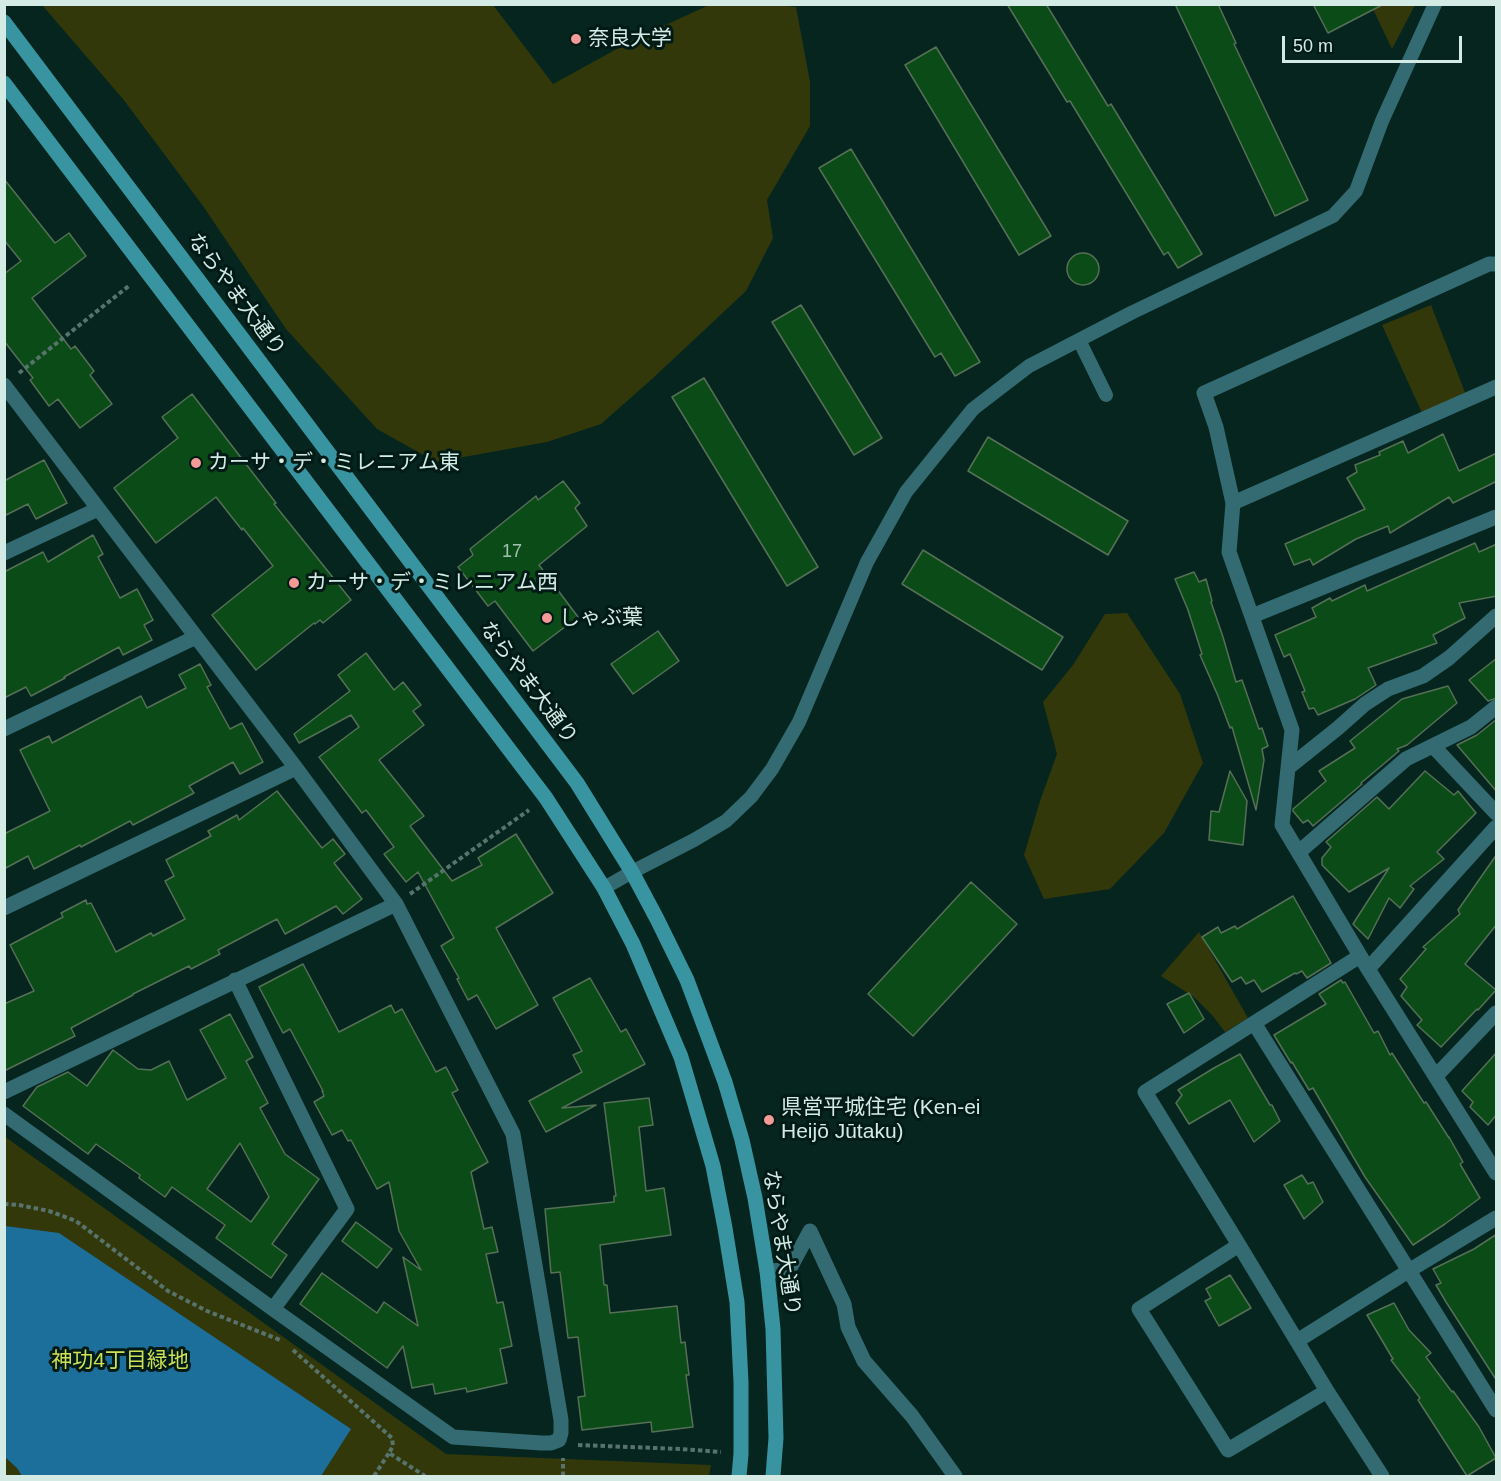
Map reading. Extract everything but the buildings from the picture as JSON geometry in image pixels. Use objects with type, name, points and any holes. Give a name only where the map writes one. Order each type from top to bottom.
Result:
[{"type":"street","name":"ならやま大通り","points":[[4,22],[577,783],[632,872],[657,919],[687,980],[725,1082],[742,1140],[755,1198],[773,1329],[776,1438],[773,1476]]},
{"type":"street","points":[[4,83],[546,798],[604,888],[633,944],[681,1057],[713,1166],[726,1227],[736,1302],[741,1382],[739,1476]]},
{"type":"street","points":[[1497,264],[1489,264],[1204,393],[1216,427],[1233,503],[1229,552],[1292,730],[1282,825],[1364,962],[1497,1173]]},
{"type":"street","points":[[4,1114],[453,1437],[541,1443],[559,1440],[561,1420],[513,1134],[396,904],[296,768],[98,509],[9,381]]},
{"type":"street","points":[[1233,503],[1497,387]]},
{"type":"street","points":[[4,554],[98,509]]},
{"type":"street","points":[[1252,616],[1497,517]]},
{"type":"street","points":[[1288,768],[1365,704],[1388,689],[1423,676],[1449,658],[1497,616]]},
{"type":"street","points":[[4,729],[196,637]]},
{"type":"street","points":[[1299,852],[1406,759],[1471,728],[1497,707]]},
{"type":"street","points":[[1433,746],[1495,810]]},
{"type":"street","points":[[4,908],[296,768]]},
{"type":"street","points":[[1382,1476],[1145,1092],[1254,1023],[1364,962],[1497,827]]},
{"type":"street","points":[[4,1092],[396,904]]},
{"type":"street","points":[[235,980],[347,1209],[273,1309]]},
{"type":"street","points":[[1436,1076],[1497,1013]]},
{"type":"street","points":[[1254,1023],[1497,1410]]},
{"type":"street","points":[[1297,1341],[1410,1269],[1497,1218]]},
{"type":"street","points":[[766,1271],[789,1270],[810,1231],[844,1304],[848,1327],[864,1361],[912,1416],[955,1476]]},
{"type":"street","points":[[1239,1245],[1139,1310],[1228,1450],[1328,1391]]},
{"type":"lane","points":[[604,888],[726,821],[751,797],[772,769],[799,722],[867,562],[906,492],[973,409],[1029,366],[1131,313],[1333,216],[1356,191],[1382,121],[1435,4]]},
{"type":"lane","points":[[1079,340],[1106,395]]},
{"type":"path","points":[[9,381],[130,285]]},
{"type":"path","points":[[396,904],[529,810]]},
{"type":"path","points":[[4,1204],[49,1211],[76,1221],[168,1291],[207,1311],[279,1339],[393,1438],[393,1446],[374,1476]]},
{"type":"path","points":[[577,1445],[721,1452]]},
{"type":"path","points":[[389,1453],[425,1476]]},
{"type":"path","points":[[563,1457],[563,1476]]},
{"type":"green space","points":[[42,5],[493,5],[553,84],[635,39],[709,5],[796,7],[810,82],[810,126],[767,200],[773,238],[746,291],[601,424],[547,442],[436,462],[377,429],[286,329],[203,206],[123,99]]},
{"type":"green space","points":[[1371,5],[1415,5],[1392,49]]},
{"type":"green space","points":[[1431,305],[1466,395],[1423,415],[1382,325]]},
{"type":"green space","points":[[1127,613],[1180,694],[1203,763],[1164,833],[1110,889],[1044,899],[1024,855],[1057,754],[1043,702],[1073,665],[1105,614]]},
{"type":"green space","points":[[1199,932],[1248,1018],[1225,1032],[1194,997],[1161,976]]},
{"type":"green space","name":"神功4丁目緑地","points":[[4,1136],[446,1454],[711,1465],[709,1476],[5,1476]]},
{"type":"water","name":"神功4丁目緑地","points":[[5,1226],[59,1233],[351,1429],[321,1476],[22,1476],[5,1457]]},
{"type":"place","name":"奈良大学","points":[[576,39]]},
{"type":"place","name":"カーサ・デ・ミレニアム東","points":[[196,463]]},
{"type":"place","name":"カーサ・デ・ミレニアム西","points":[[294,583]]},
{"type":"place","name":"しゃぶ葉","points":[[547,618]]},
{"type":"place","name":"県営平城住宅 (Ken-ei Heijō Jūtaku)","points":[[769,1120]]}]
